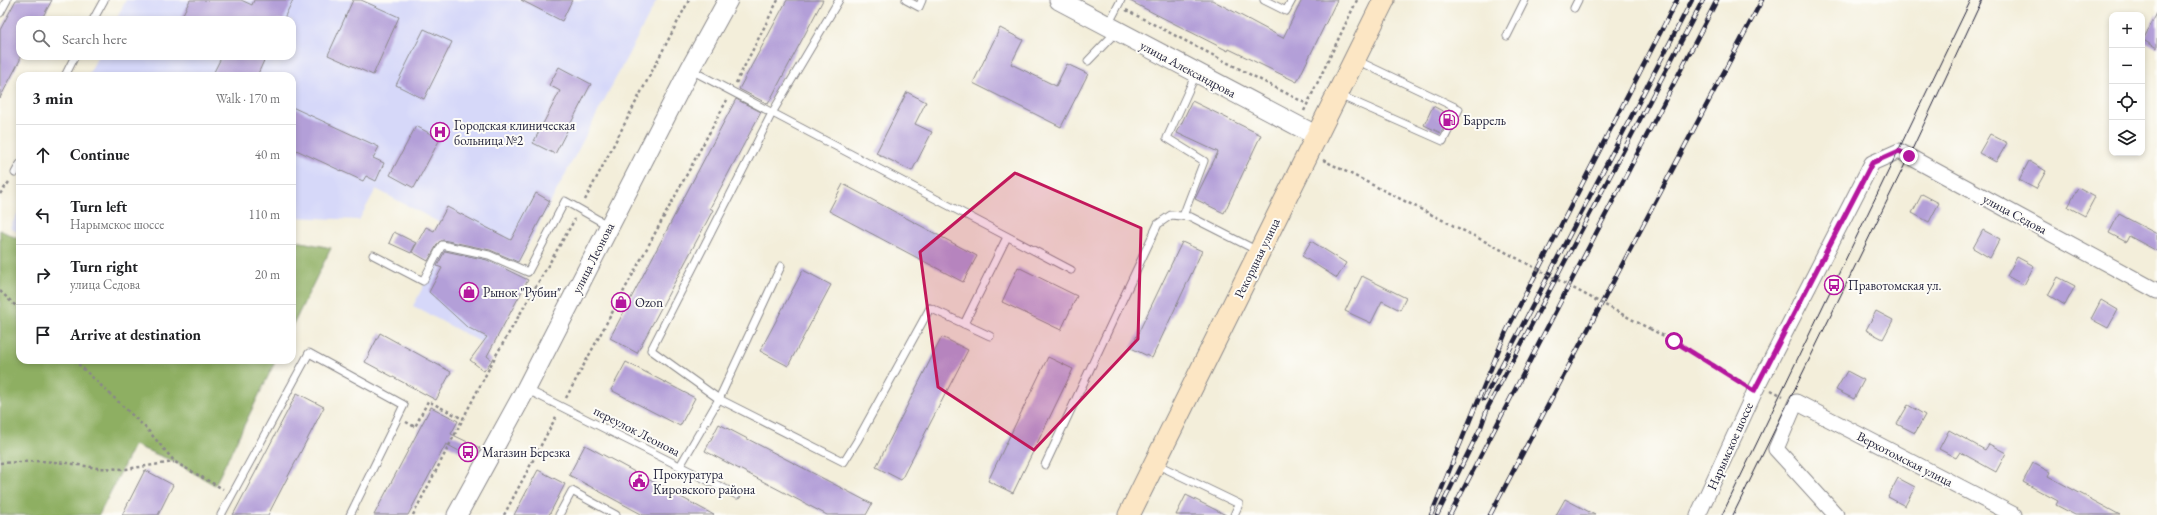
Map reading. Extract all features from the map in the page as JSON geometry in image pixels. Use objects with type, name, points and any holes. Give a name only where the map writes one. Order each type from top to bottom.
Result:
[{"type":"main road","name":"Рекордная улица","points":[[1129,515],[1384,0]]},
{"type":"street","name":"улица Леонова","points":[[457,515],[526,389],[690,69],[728,0]]},
{"type":"street","name":"улица Александрова","points":[[1059,0],[1196,74],[1297,125],[1313,144]]},
{"type":"street","name":"улица Седова","points":[[1872,163],[1899,151],[2157,291]]},
{"type":"street","name":"Нарымское шоссе","points":[[1698,515],[1754,391],[1872,163]]},
{"type":"street","points":[[1796,402],[1776,449],[1836,515]]},
{"type":"street","name":"Верхотомская улица","points":[[1796,402],[2014,515]]},
{"type":"lane","points":[[0,13],[7,0]]},
{"type":"lane","points":[[95,16],[104,0]]},
{"type":"lane","points":[[839,0],[772,112],[651,350],[719,399],[844,462],[930,308],[990,336]]},
{"type":"lane","points":[[906,0],[919,7],[922,0]]},
{"type":"lane","points":[[1264,0],[1286,11],[1292,0]]},
{"type":"lane","points":[[1507,36],[1525,0]]},
{"type":"lane","points":[[1574,8],[1578,0]]},
{"type":"lane","points":[[1088,61],[1112,28],[1119,3]]},
{"type":"lane","points":[[67,72],[73,60]]},
{"type":"lane","points":[[1338,94],[1443,141],[1459,108],[1354,60]]},
{"type":"lane","points":[[690,69],[1071,270]]},
{"type":"lane","points":[[1183,216],[1204,161],[1167,138],[1196,74]]},
{"type":"lane","points":[[373,255],[423,281],[442,245],[489,255],[528,272],[565,201],[609,226]]},
{"type":"lane","points":[[1045,465],[1158,224],[1171,215],[1192,217],[1260,252]]},
{"type":"lane","points":[[964,324],[1007,237]]},
{"type":"lane","points":[[680,466],[719,399],[781,266]]},
{"type":"lane","points":[[221,515],[309,353],[404,404],[350,515]]},
{"type":"lane","name":"переулок Леонова","points":[[526,389],[736,495]]},
{"type":"lane","points":[[1154,463],[1239,504],[1234,515]]},
{"type":"lane","points":[[559,515],[572,491],[616,515]]},
{"type":"path","points":[[413,515],[495,357],[580,210],[689,0]]},
{"type":"path","points":[[504,515],[731,91],[778,0]]},
{"type":"path","points":[[1297,125],[1357,0]]},
{"type":"path","points":[[1119,3],[1307,104]]},
{"type":"path","points":[[1313,144],[1494,246],[1674,341],[1754,391],[1771,390],[1796,402]]},
{"type":"path","points":[[0,194],[15,173]]},
{"type":"path","points":[[0,291],[16,306]]},
{"type":"path","points":[[78,364],[146,428],[174,462],[232,494]]},
{"type":"path","points":[[397,418],[415,427],[428,401],[463,419]]},
{"type":"path","points":[[0,463],[40,461],[68,463],[97,468],[126,468],[174,462]]},
{"type":"highlighted area","points":[[1015,173],[1141,228],[1138,339],[1034,450],[938,387],[920,252]]},
{"type":"shaded area","name":"Городская клиническая больница №2","points":[[126,0],[657,0],[518,264],[376,189],[359,220],[296,217],[296,72],[90,72],[96,60],[296,60],[296,16],[118,16]]},
{"type":"shaded area","points":[[16,217],[16,231],[10,228]]},
{"type":"shaded area","name":"Рынок \"Рубин\"","points":[[449,238],[526,279],[490,347],[413,306]]},
{"type":"green space","points":[[0,230],[16,238],[16,364],[274,364],[215,485],[175,462],[134,445],[99,515],[0,515]]},
{"type":"green space","points":[[296,241],[331,248],[296,319]]},
{"type":"building","points":[[16,0],[52,0],[43,16],[16,16],[16,60],[20,60],[0,98],[0,30]]},
{"type":"building","points":[[190,0],[241,0],[252,5],[254,0],[293,0],[285,16],[182,16]]},
{"type":"building","points":[[353,0],[361,0],[399,17],[373,75],[328,55]]},
{"type":"building","points":[[521,0],[572,0],[562,21]]},
{"type":"building","points":[[787,0],[823,0],[768,104],[739,89]]},
{"type":"building","points":[[1128,0],[1212,0],[1283,38],[1302,0],[1337,0],[1297,82],[1229,49],[1228,51]]},
{"type":"building","points":[[2157,13],[2157,48],[2145,41],[2145,36]]},
{"type":"building","points":[[1000,28],[1023,40],[1011,64],[1056,86],[1067,64],[1088,74],[1061,127],[973,83]]},
{"type":"building","points":[[424,29],[452,42],[424,99],[396,85]]},
{"type":"building","points":[[220,60],[264,60],[259,72],[214,72]]},
{"type":"building","points":[[559,67],[591,84],[555,154],[533,143],[560,91],[549,85]]},
{"type":"building","points":[[907,92],[926,102],[915,124],[932,132],[912,171],[876,153]]},
{"type":"building","points":[[736,99],[761,112],[710,208],[713,210],[637,353],[610,338]]},
{"type":"building","points":[[1192,101],[1261,135],[1224,213],[1195,199],[1218,152],[1177,133]]},
{"type":"building","points":[[1433,106],[1450,115],[1441,133],[1424,125]]},
{"type":"building","points":[[296,109],[379,147],[373,158],[384,163],[376,181],[366,176],[363,181],[296,150]]},
{"type":"building","points":[[416,126],[440,139],[414,188],[390,175]]},
{"type":"building","points":[[1990,134],[2007,143],[1996,162],[1979,153]]},
{"type":"building","points":[[2029,161],[2046,171],[2036,189],[2019,180]]},
{"type":"building","points":[[843,184],[977,256],[963,282],[829,211]]},
{"type":"building","points":[[2078,188],[2095,197],[2085,216],[2068,207]]},
{"type":"building","points":[[536,193],[550,201],[518,262],[490,250],[443,240],[438,243],[428,261],[412,252],[426,227],[434,231],[447,207],[511,240]]},
{"type":"building","points":[[1922,194],[1939,203],[1929,222],[1912,213]]},
{"type":"building","points":[[2119,214],[2157,234],[2157,251],[2129,236],[2126,242],[2109,233]]},
{"type":"building","points":[[1983,230],[2000,239],[1990,258],[1973,248]]},
{"type":"building","points":[[394,232],[416,243],[411,253],[389,243]]},
{"type":"building","points":[[1311,241],[1346,263],[1337,278],[1302,256]]},
{"type":"building","points":[[1182,242],[1202,251],[1152,358],[1131,348]]},
{"type":"building","name":"Рынок \"Рубин\"","points":[[445,251],[487,260],[528,280],[487,356],[492,360],[484,371],[470,360],[487,337],[467,327],[429,292],[442,268],[437,266]]},
{"type":"building","points":[[2017,257],[2034,266],[2024,285],[2007,276]]},
{"type":"building","points":[[1018,267],[1077,296],[1061,330],[1002,302]]},
{"type":"building","points":[[803,270],[831,285],[788,366],[760,351]]},
{"type":"building","points":[[1362,276],[1406,298],[1400,310],[1382,301],[1371,323],[1345,311]]},
{"type":"building","points":[[2058,277],[2075,286],[2065,305],[2048,295]]},
{"type":"building","points":[[2101,300],[2118,310],[2108,328],[2091,319]]},
{"type":"building","points":[[1876,311],[1893,320],[1883,339],[1866,330]]},
{"type":"building","points":[[380,333],[451,372],[436,400],[365,362]]},
{"type":"building","points":[[942,337],[968,350],[901,480],[876,467]]},
{"type":"building","points":[[1048,357],[1073,369],[1013,493],[988,481]]},
{"type":"building","points":[[626,362],[695,398],[680,426],[611,390]]},
{"type":"building","points":[[1847,371],[1864,380],[1854,399],[1836,390]]},
{"type":"building","points":[[297,393],[324,407],[268,515],[233,515]]},
{"type":"building","points":[[1908,405],[1925,415],[1915,433],[1897,424]]},
{"type":"building","points":[[431,407],[458,421],[451,434],[480,448],[474,459],[446,444],[408,515],[374,515]]},
{"type":"building","points":[[719,424],[872,504],[866,515],[827,515],[705,451]]},
{"type":"building","points":[[1949,430],[1985,450],[1989,444],[2006,453],[1996,472],[1960,452],[1956,458],[1939,449]]},
{"type":"building","points":[[585,445],[714,515],[643,515],[569,475]]},
{"type":"building","points":[[2033,463],[2050,472],[2048,476],[2120,515],[2075,515],[2056,505],[2058,501],[2023,482]]},
{"type":"building","points":[[145,470],[173,485],[158,515],[122,515]]},
{"type":"building","points":[[538,470],[565,484],[549,515],[514,515]]},
{"type":"building","points":[[1898,478],[1915,487],[1905,506],[1888,497]]},
{"type":"building","points":[[1186,495],[1226,515],[1176,515]]},
{"type":"building","points":[[1565,499],[1595,515],[1556,515]]},
{"type":"tram line","points":[[1722,515],[1971,0]]},
{"type":"tram line","points":[[1733,515],[1909,156],[1982,0]]},
{"type":"railway","points":[[1431,515],[1506,332],[1677,0]]},
{"type":"railway","points":[[1484,399],[1692,0]]},
{"type":"railway","points":[[1437,515],[1481,427],[1488,407],[1703,0]]},
{"type":"railway","points":[[1450,515],[1717,0]]},
{"type":"railway","points":[[1490,515],[1762,0]]},
{"type":"place","name":"Баррель","points":[[1449,120]]},
{"type":"place","name":"Городская клиническая больница №2","points":[[440,132]]},
{"type":"place","name":"Правотомская ул.","points":[[1834,285]]},
{"type":"place","name":"Рынок \"Рубин\"","points":[[469,292]]},
{"type":"place","name":"Ozon","points":[[621,302]]},
{"type":"place","name":"Магазин Березка","points":[[468,452]]},
{"type":"place","name":"Прокуратура Кировского района","points":[[639,481]]},
{"type":"route","points":[[1674,341],[1754,391],[1872,163],[1899,151],[1909,156]]}]
